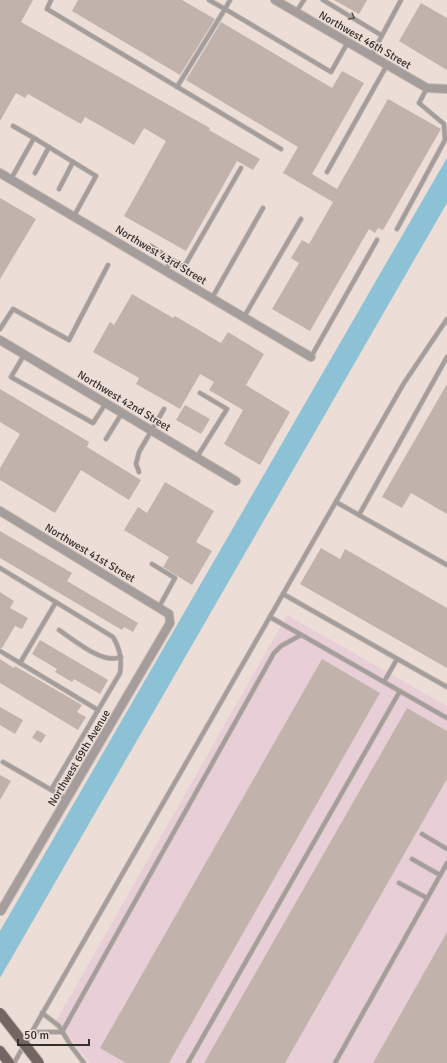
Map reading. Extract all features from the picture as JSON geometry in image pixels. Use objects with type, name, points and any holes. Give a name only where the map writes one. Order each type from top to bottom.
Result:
[{"type":"main road","points":[[0,1012],[39,1063]]},
{"type":"main road","points":[[0,1051],[10,1063]]},
{"type":"street","name":"Northwest 46th Street","points":[[275,0],[427,88],[447,89]]},
{"type":"street","name":"Northwest 43rd Street","points":[[0,172],[311,357]]},
{"type":"street","name":"Northwest 42nd Street","points":[[0,341],[236,481]]},
{"type":"street","name":"Northwest 41st Street","points":[[0,511],[169,614]]},
{"type":"street","name":"Northwest 69th Avenue","points":[[2,906],[170,624],[169,614]]},
{"type":"lane","points":[[51,0],[46,9],[281,149]]},
{"type":"lane","points":[[209,0],[331,72],[348,42]]},
{"type":"lane","points":[[177,87],[230,0]]},
{"type":"lane","points":[[296,12],[304,0]]},
{"type":"lane","points":[[323,0],[381,35]]},
{"type":"lane","points":[[371,56],[401,0]]},
{"type":"lane","points":[[327,172],[387,65]]},
{"type":"lane","points":[[397,229],[445,140],[444,124],[419,104],[427,88]]},
{"type":"lane","points":[[13,126],[96,176],[74,216]]},
{"type":"lane","points":[[11,179],[34,138]]},
{"type":"lane","points":[[35,173],[49,147]]},
{"type":"lane","points":[[59,189],[73,162]]},
{"type":"lane","points":[[151,246],[184,267],[241,168]]},
{"type":"lane","points":[[212,298],[263,208]]},
{"type":"lane","points":[[244,317],[301,219]]},
{"type":"lane","points":[[311,357],[377,240]]},
{"type":"lane","points":[[166,271],[171,259]]},
{"type":"lane","points":[[0,329],[13,309],[69,340],[108,265]]},
{"type":"lane","points":[[14,1063],[404,383],[447,319]]},
{"type":"lane","points":[[24,354],[11,377],[93,423],[106,403]]},
{"type":"lane","points":[[359,515],[447,357]]},
{"type":"lane","points":[[197,457],[227,409],[200,393]]},
{"type":"lane","points":[[139,472],[136,464],[139,452],[164,409]]},
{"type":"lane","points":[[106,439],[122,412]]},
{"type":"lane","points":[[336,502],[447,565]]},
{"type":"lane","points":[[152,564],[175,578],[159,607]]},
{"type":"lane","points":[[0,568],[113,637],[120,651],[120,673],[51,790]]},
{"type":"lane","points":[[283,594],[447,687]]},
{"type":"lane","points":[[20,663],[56,602]]},
{"type":"lane","points":[[270,617],[447,718]]},
{"type":"lane","points":[[59,630],[92,652],[116,660],[121,657]]},
{"type":"lane","points":[[62,1032],[274,653],[281,646],[301,635]]},
{"type":"lane","points":[[0,651],[98,710]]},
{"type":"lane","points":[[384,682],[397,659]]},
{"type":"lane","points":[[188,1063],[400,691]]},
{"type":"lane","points":[[3,762],[67,799]]},
{"type":"lane","points":[[422,834],[447,849]]},
{"type":"lane","points":[[412,859],[440,875]]},
{"type":"lane","points":[[335,1063],[447,863]]},
{"type":"lane","points":[[399,883],[427,898]]},
{"type":"lane","points":[[42,1013],[54,1021],[84,1063]]},
{"type":"lane","points":[[32,1032],[62,1032]]},
{"type":"shaded area","points":[[287,615],[447,706],[447,1063],[90,1063],[56,1021]]},
{"type":"water","points":[[447,158],[447,203],[0,978],[0,931]]},
{"type":"building","points":[[0,0],[33,0],[21,22],[210,128],[209,130],[260,159],[253,170],[237,161],[186,251],[124,216],[166,141],[144,128],[134,145],[85,117],[81,124],[28,94],[25,98],[16,93],[0,121]]},
{"type":"building","points":[[78,0],[182,0],[215,19],[180,75],[72,11]]},
{"type":"building","points":[[334,0],[367,0],[359,14]]},
{"type":"building","points":[[421,3],[447,18],[447,70],[399,41]]},
{"type":"building","points":[[221,22],[332,88],[342,71],[364,83],[312,174],[337,189],[388,99],[441,129],[383,230],[378,228],[375,233],[369,229],[310,331],[272,309],[299,263],[291,258],[302,240],[309,244],[333,202],[283,173],[298,147],[186,80]]},
{"type":"building","points":[[0,198],[36,219],[0,279]]},
{"type":"building","points":[[132,294],[173,318],[175,316],[221,343],[228,332],[264,354],[246,385],[290,412],[260,465],[224,444],[243,410],[209,390],[214,382],[200,374],[180,409],[136,384],[139,378],[93,352],[110,322],[114,325]]},
{"type":"building","points":[[447,384],[447,514],[411,493],[402,508],[382,497]]},
{"type":"building","points":[[0,389],[89,442],[87,447],[141,480],[129,500],[81,470],[55,513],[0,480],[0,468],[20,434],[0,422]]},
{"type":"building","points":[[185,405],[210,419],[201,434],[176,420]]},
{"type":"building","points":[[165,482],[214,511],[196,542],[212,551],[192,585],[163,567],[169,557],[124,530],[138,507],[147,513]]},
{"type":"building","points":[[0,531],[72,573],[67,581],[138,623],[133,632],[124,627],[122,630],[0,558]]},
{"type":"building","points":[[321,548],[340,559],[345,549],[447,608],[447,668],[300,584]]},
{"type":"building","points":[[0,592],[14,601],[10,608],[28,618],[22,629],[15,626],[2,648],[0,648]]},
{"type":"building","points":[[40,640],[108,680],[100,694],[74,679],[72,682],[55,672],[57,669],[32,654]]},
{"type":"building","points":[[0,659],[14,668],[15,666],[82,705],[77,712],[86,717],[78,730],[0,683]]},
{"type":"building","points":[[322,659],[380,693],[169,1063],[126,1063],[100,1048]]},
{"type":"building","points":[[0,707],[23,720],[15,734],[0,725]]},
{"type":"building","points":[[407,708],[447,731],[447,779],[285,1063],[204,1063]]},
{"type":"building","points":[[37,730],[46,735],[41,743],[32,738]]},
{"type":"building","points":[[0,775],[11,781],[0,800]]},
{"type":"building","points":[[447,932],[447,1063],[373,1063]]}]
